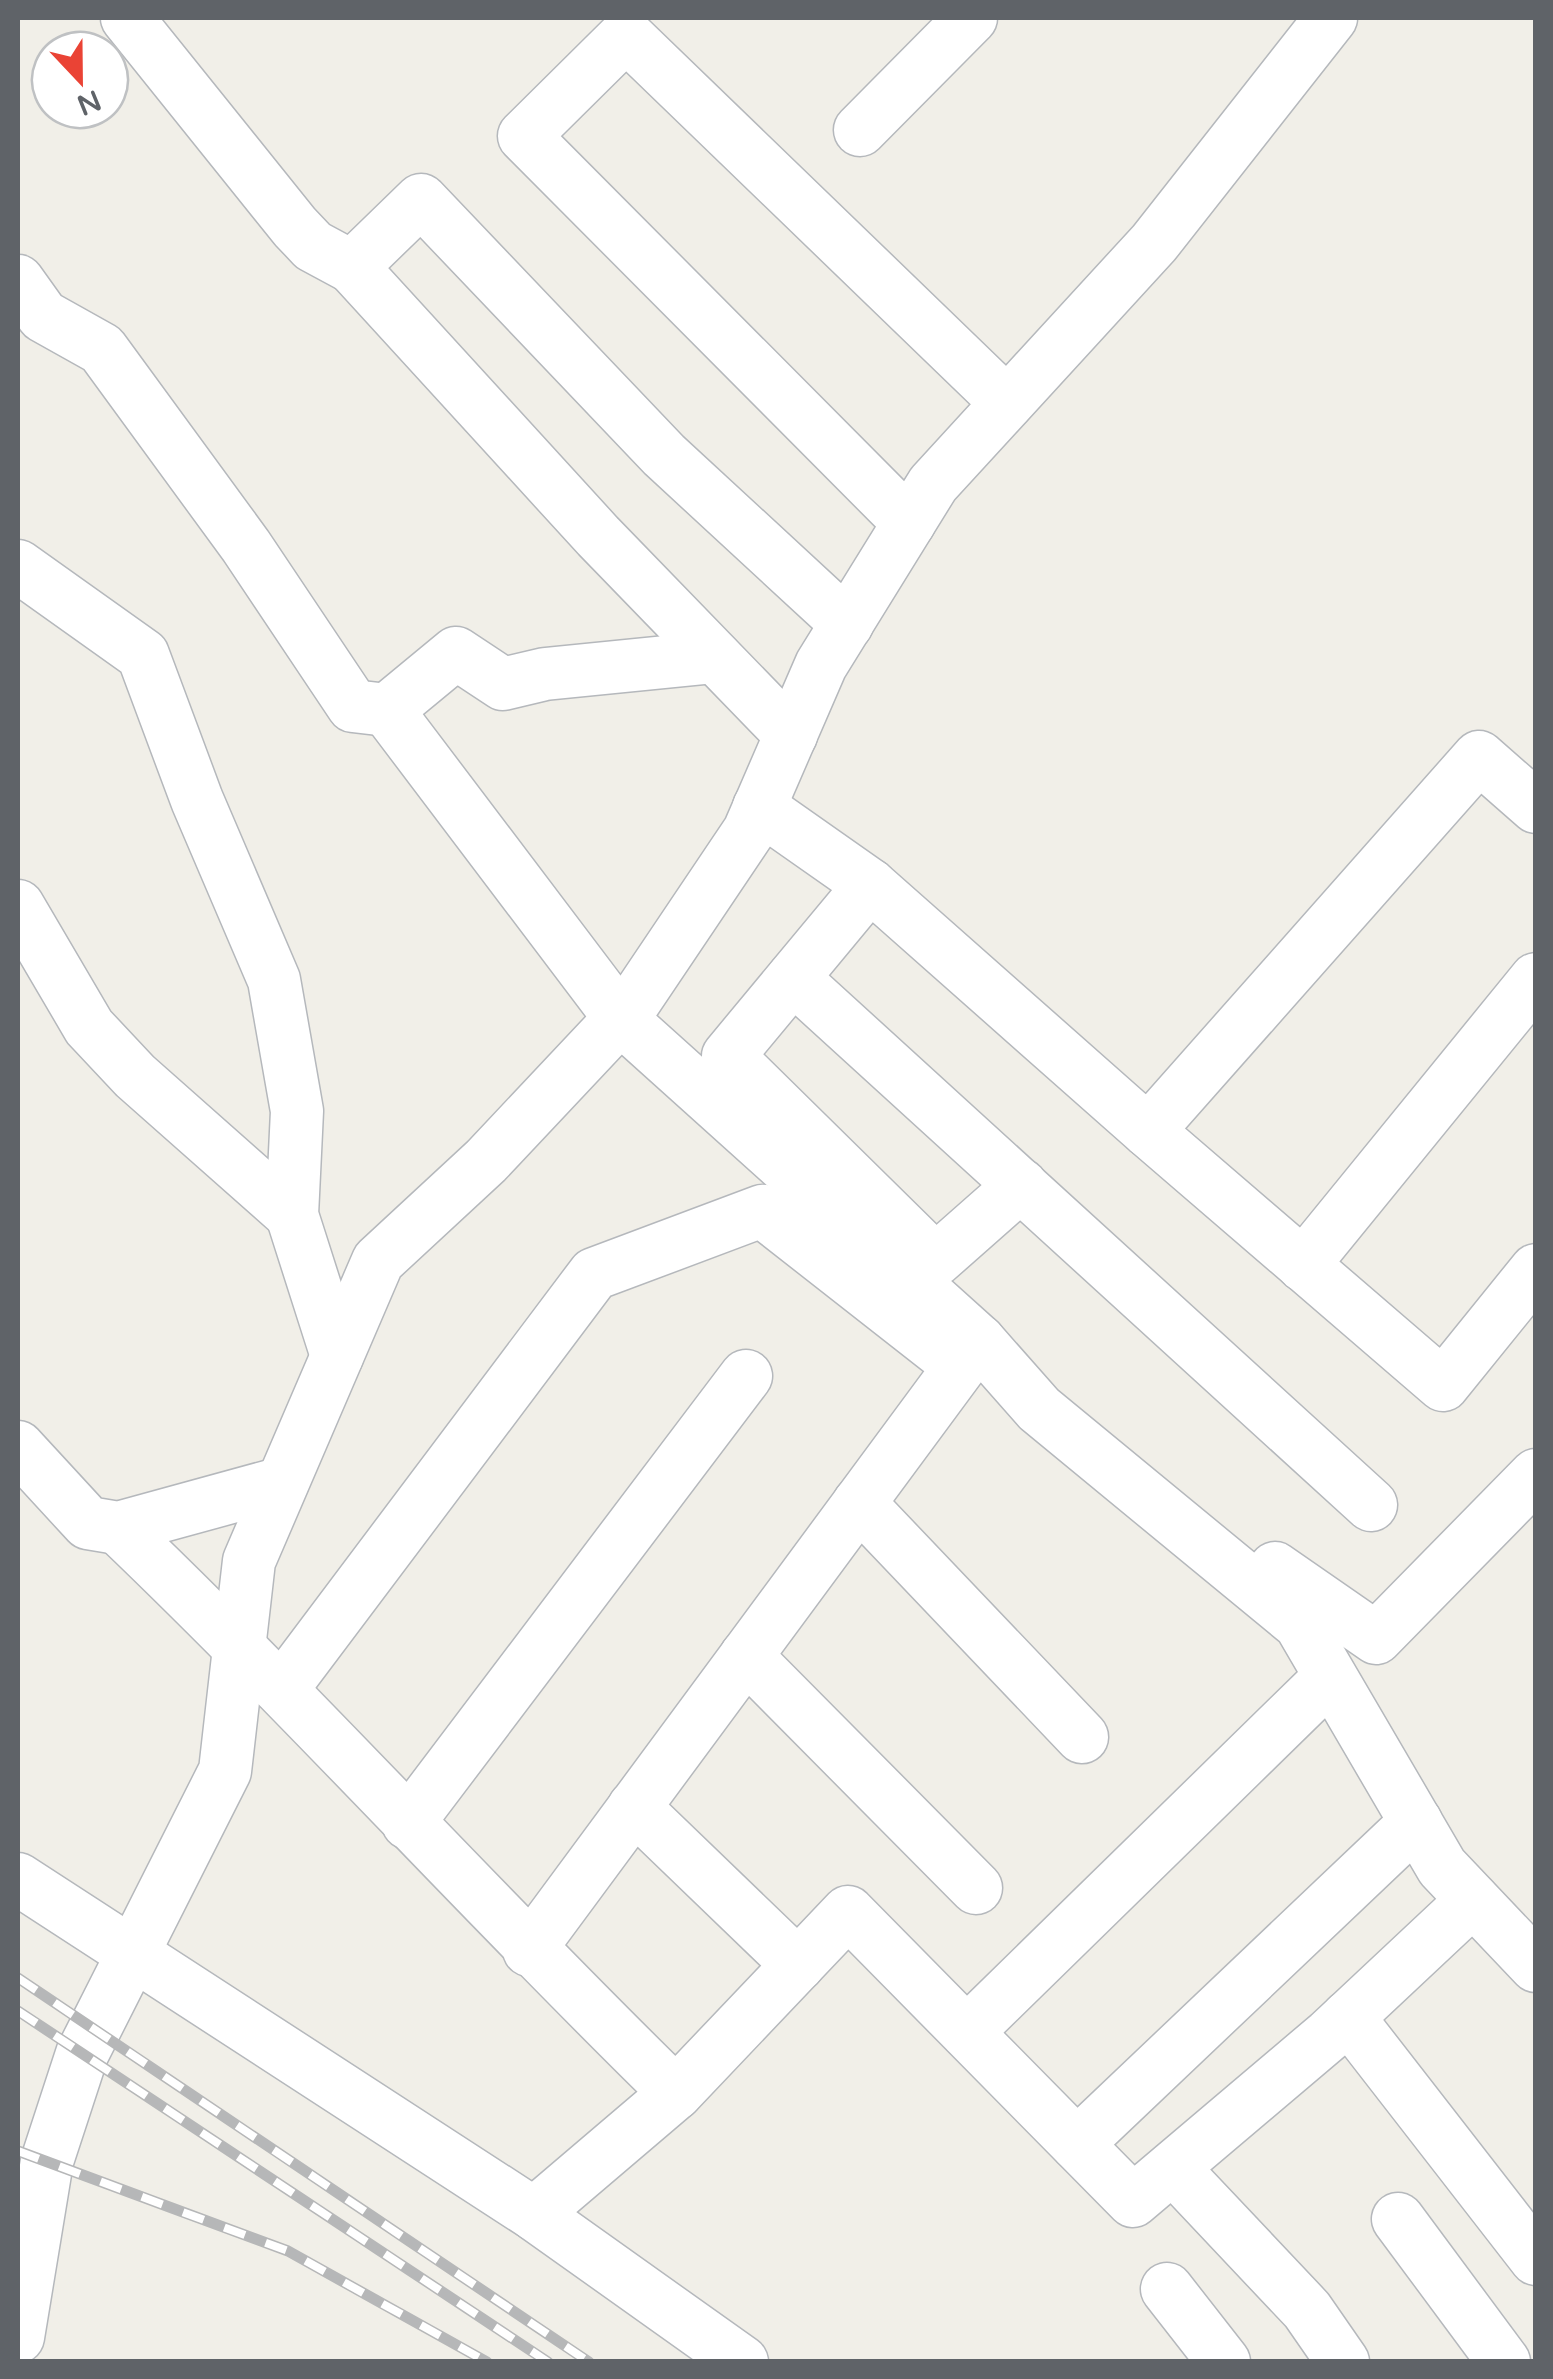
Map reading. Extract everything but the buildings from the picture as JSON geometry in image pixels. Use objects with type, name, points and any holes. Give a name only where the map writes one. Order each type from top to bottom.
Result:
[{"type":"street","points":[[127,18],[295,227],[313,246],[352,267],[791,735]]},
{"type":"street","points":[[860,130],[971,18]]},
{"type":"street","points":[[18,2336],[46,2160],[82,2054],[224,1771],[249,1561],[378,1262],[486,1161],[620,1018],[749,831],[821,665],[933,484],[1154,243],[1314,26]]},
{"type":"street","points":[[910,523],[524,136],[626,34],[1008,403]]},
{"type":"street","points":[[352,267],[421,200],[664,456],[847,624]]},
{"type":"street","points":[[18,281],[43,316],[102,350],[246,546],[353,706],[388,710],[456,653],[503,684],[545,674],[715,657]]},
{"type":"street","points":[[18,566],[143,656],[196,800],[274,980],[297,1112],[292,1215],[337,1356]]},
{"type":"street","points":[[388,710],[620,1018],[969,1353]]},
{"type":"street","points":[[1148,1131],[1479,757],[1536,806]]},
{"type":"street","points":[[760,806],[870,886],[1443,1385],[1536,1270]]},
{"type":"street","points":[[870,886],[728,1056],[1051,1373],[1244,1546],[1376,1638],[1536,1475]]},
{"type":"street","points":[[18,906],[89,1027],[136,1076],[292,1215]]},
{"type":"street","points":[[793,978],[1371,1505]]},
{"type":"street","points":[[1303,1265],[1536,979]]},
{"type":"street","points":[[936,1260],[1021,1185]]},
{"type":"street","points":[[282,1689],[594,1274],[762,1210],[969,1353],[1300,1624],[1442,1867],[1536,1966]]},
{"type":"street","points":[[529,1950],[969,1353]]},
{"type":"street","points":[[408,1823],[746,1376]]},
{"type":"street","points":[[18,1447],[88,1523],[118,1528],[282,1483]]},
{"type":"street","points":[[859,1503],[1082,1738]]},
{"type":"street","points":[[118,1528],[239,1644],[529,1950],[676,2093]]},
{"type":"street","points":[[746,1656],[976,1888]]},
{"type":"street","points":[[967,2032],[1330,1677]]},
{"type":"street","points":[[634,1808],[798,1965]]},
{"type":"street","points":[[1077,2144],[1416,1822]]},
{"type":"street","points":[[18,1879],[534,2214],[742,2362]]},
{"type":"street","points":[[534,2214],[676,2093],[848,1912],[1133,2202],[1348,2016],[1473,1900]]},
{"type":"street","points":[[1348,2016],[1536,2259]]},
{"type":"street","points":[[1173,2168],[1306,2310],[1344,2362]]},
{"type":"street","points":[[1398,2219],[1504,2362]]},
{"type":"street","points":[[1167,2289],[1224,2362]]},
{"type":"railway","points":[[18,1978],[589,2362]]},
{"type":"railway","points":[[18,2011],[548,2362]]},
{"type":"railway","points":[[18,2151],[288,2251],[487,2362]]}]
